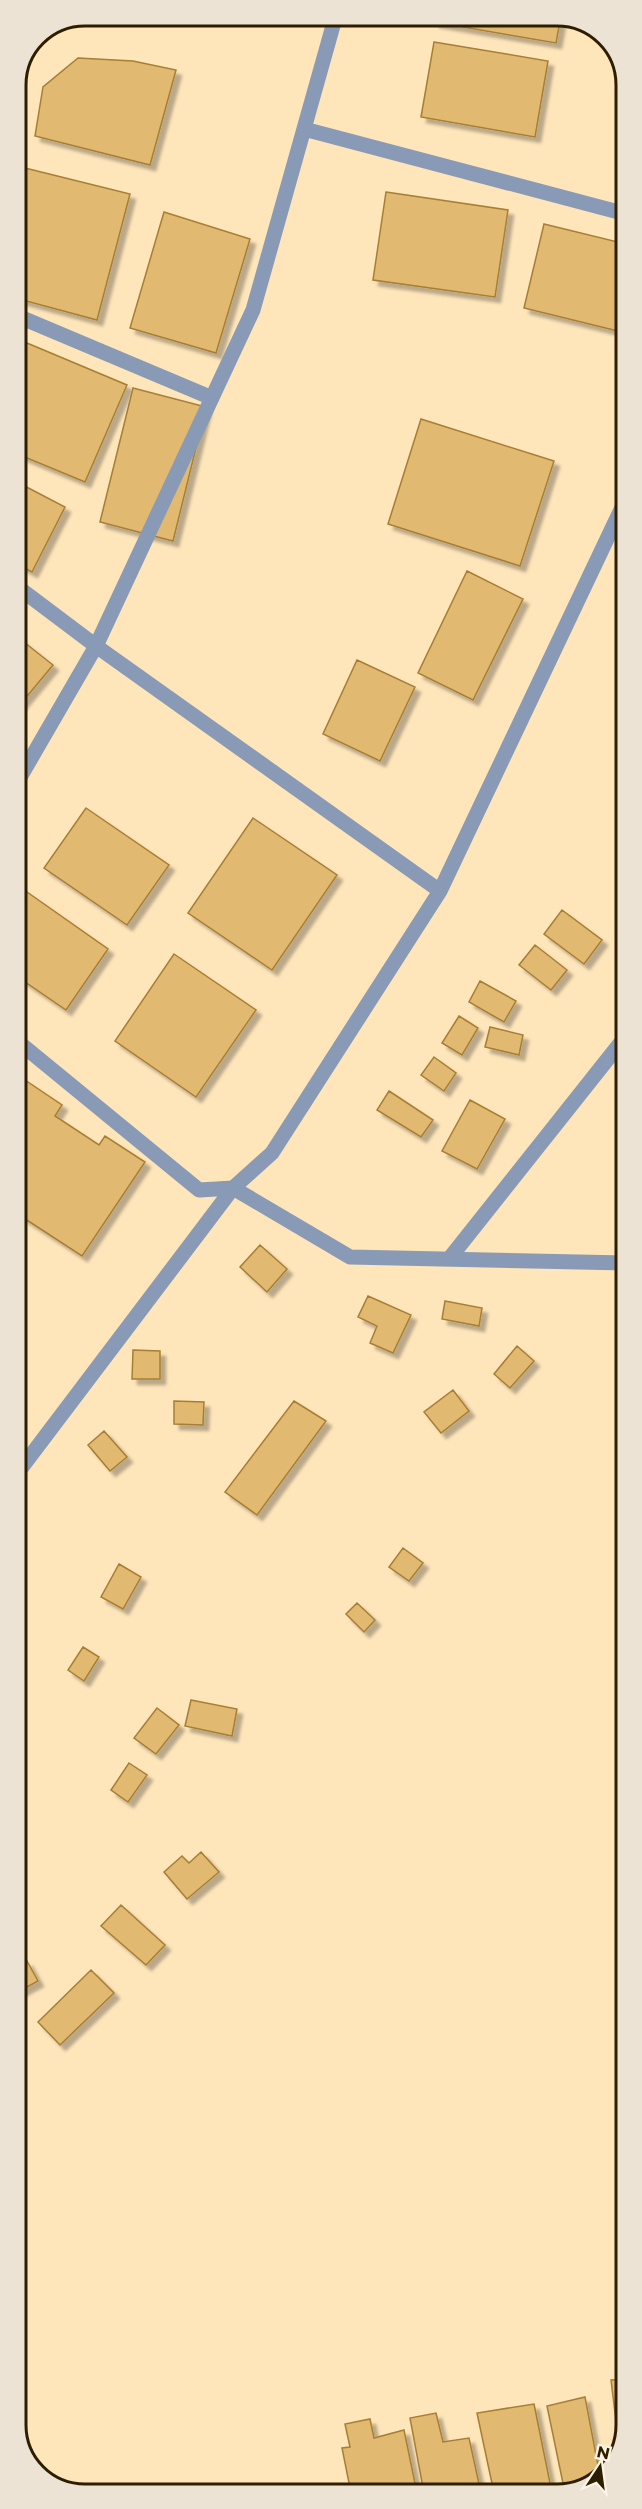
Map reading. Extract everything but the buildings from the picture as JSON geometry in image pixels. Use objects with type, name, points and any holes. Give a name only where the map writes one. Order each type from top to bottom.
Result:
[{"type":"street","points":[[26,767],[96,646],[253,310],[333,26]]},
{"type":"street","points":[[304,129],[616,211]]},
{"type":"street","points":[[26,320],[213,398]]},
{"type":"street","points":[[26,1462],[233,1188],[272,1153],[440,891],[616,520]]},
{"type":"street","points":[[26,593],[96,646],[440,891]]},
{"type":"street","points":[[26,1049],[199,1190],[233,1188],[350,1257],[616,1263]]},
{"type":"street","points":[[449,1259],[616,1049]]}]
